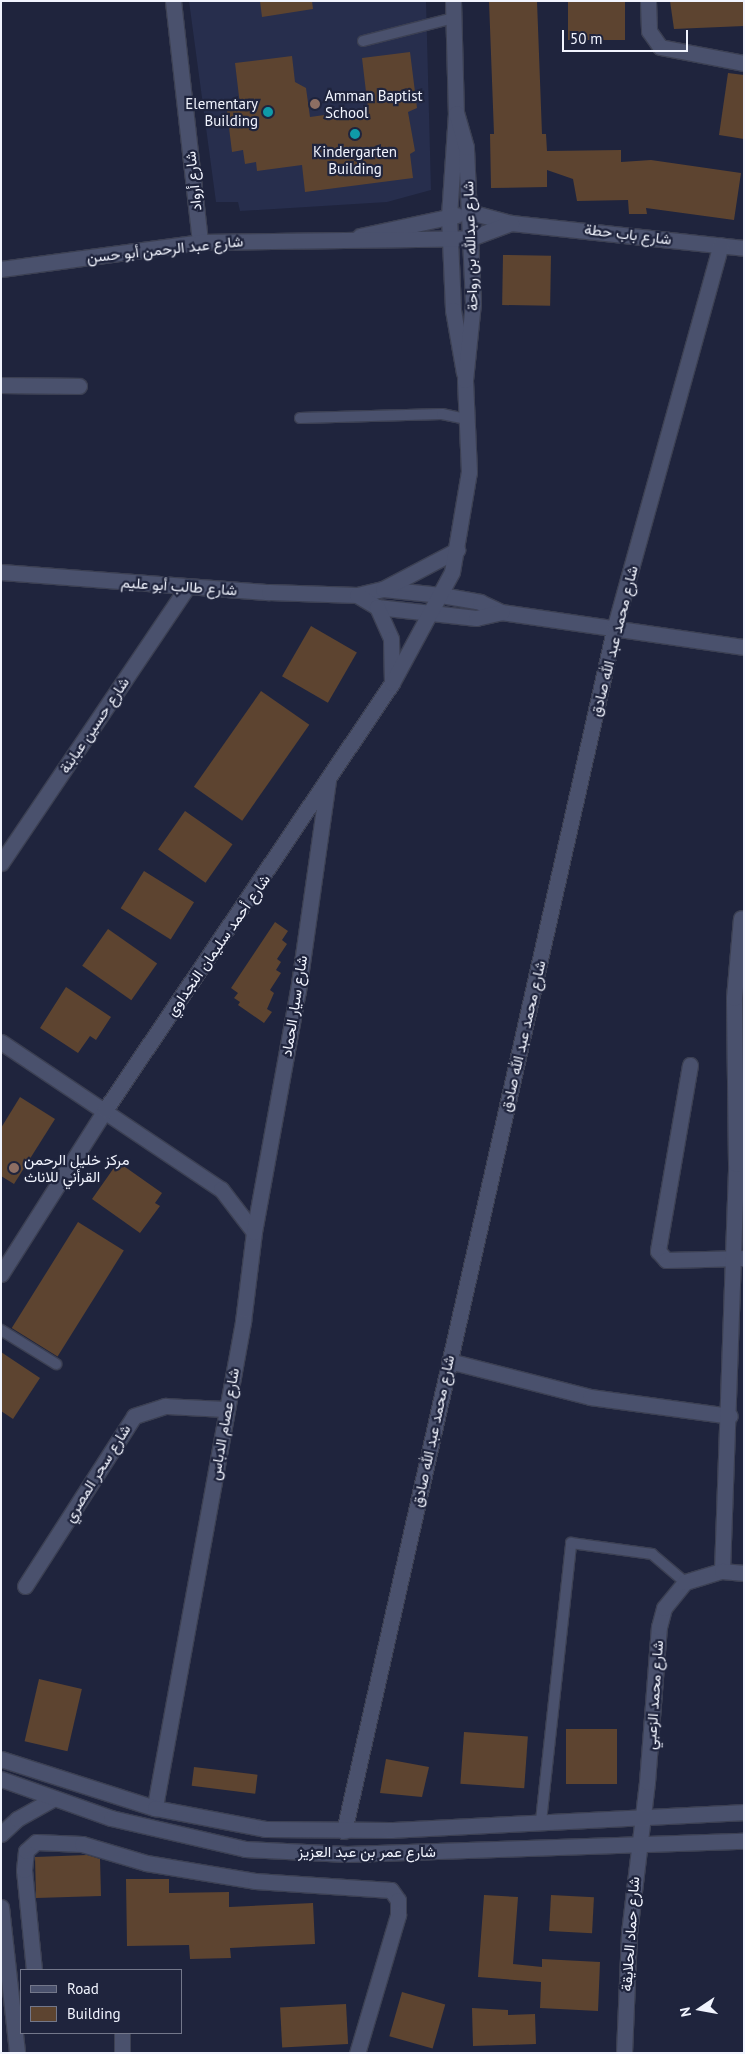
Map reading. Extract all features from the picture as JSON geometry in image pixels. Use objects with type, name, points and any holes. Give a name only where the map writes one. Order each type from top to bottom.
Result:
[{"type":"street","name":"شارع أرواد","points":[[173,1],[200,242]]},
{"type":"street","name":"شارع عبدالله بن رواحة","points":[[431,614],[441,595],[457,550],[469,472],[465,380],[455,326],[449,217],[456,113],[453,1]]},
{"type":"street","points":[[648,1],[649,31],[660,46],[744,63]]},
{"type":"street","name":"شارع عبدالله بن رواحة","points":[[456,113],[466,146],[470,212],[472,342],[465,380]]},
{"type":"street","name":"شارع عبد الرحمن أبو حسن","points":[[359,237],[470,212]]},
{"type":"street","name":"شارع باب حطة","points":[[470,212],[511,223],[744,248]]},
{"type":"street","name":"شارع باب حطة","points":[[470,238],[511,223]]},
{"type":"street","name":"شارع عبد الرحمن أبو حسن","points":[[1,268],[200,242],[359,237],[450,241],[470,238]]},
{"type":"street","name":"شارع محمد عبد الله صادق","points":[[344,1831],[615,626],[721,245]]},
{"type":"street","points":[[1,385],[79,386]]},
{"type":"street","points":[[383,589],[457,550]]},
{"type":"street","name":"شارع طالب أبو عليم","points":[[1,572],[187,587],[357,594],[383,589],[441,595],[480,602],[501,612],[615,626],[744,647]]},
{"type":"street","name":"شارع حسين عبابنة","points":[[1,863],[187,587]]},
{"type":"street","name":"شارع طالب أبو عليم","points":[[357,594],[377,607],[431,614],[476,618],[501,612]]},
{"type":"street","points":[[377,607],[391,639],[392,683]]},
{"type":"street","name":"شارع أحمد سليمان النجداوي","points":[[1,1274],[105,1110],[392,683],[431,614]]},
{"type":"street","name":"شارع سيار الحماد","points":[[254,1232],[298,991],[328,779]]},
{"type":"street","points":[[722,1571],[738,1258],[734,998],[743,914]]},
{"type":"street","points":[[1,1042],[221,1189],[254,1232]]},
{"type":"street","points":[[690,1065],[658,1251],[666,1260],[738,1258]]},
{"type":"street","name":"شارع عصام الدباس","points":[[155,1808],[227,1409],[254,1232]]},
{"type":"street","points":[[449,1361],[596,1398],[730,1416]]},
{"type":"street","name":"شارع سحر المصري","points":[[25,1586],[134,1416],[165,1406],[227,1409]]},
{"type":"street","points":[[684,1582],[722,1571],[744,1573]]},
{"type":"street","name":"شارع محمد الزعبي","points":[[643,1815],[659,1627],[664,1608],[684,1582]]},
{"type":"street","name":"شارع عمر بن عبد العزيز","points":[[1,1759],[155,1808],[236,1826],[344,1831],[643,1815],[744,1812]]},
{"type":"street","name":"شارع عمر بن عبد العزيز","points":[[1,1779],[53,1799],[195,1840],[295,1853],[392,1854],[639,1842],[744,1841]]},
{"type":"street","points":[[1,1834],[17,1819],[53,1799]]},
{"type":"street","name":"شارع حماد الحلايقة","points":[[624,2053],[629,1933],[643,1815]]},
{"type":"street","points":[[34,1969],[24,1870],[26,1851],[36,1842],[82,1844],[146,1863],[254,1881],[391,1890],[398,1900],[398,1915],[358,2053]]},
{"type":"street","points":[[1,1907],[17,2053]]},
{"type":"street","points":[[122,2034],[122,2053]]},
{"type":"lane","points":[[363,42],[454,18]]},
{"type":"lane","points":[[300,418],[442,414],[466,419]]},
{"type":"lane","points":[[1,1330],[56,1364]]},
{"type":"lane","points":[[541,1821],[571,1543],[652,1554],[684,1582]]},
{"type":"shaded area","name":"Amman Baptist School","points":[[189,1],[426,1],[431,190],[387,202],[240,211],[238,202],[216,202]]},
{"type":"building","points":[[260,1],[312,1],[313,9],[262,17]]},
{"type":"building","points":[[489,1],[537,1],[542,134],[546,134],[547,151],[621,150],[621,162],[651,160],[741,173],[734,220],[646,208],[647,214],[629,214],[628,200],[577,201],[573,179],[547,170],[547,187],[491,188],[490,134],[494,134]]},
{"type":"building","points":[[568,1],[625,1],[625,40],[568,40]]},
{"type":"building","points":[[670,1],[744,1],[744,26],[674,29]]},
{"type":"building","name":"Kindergarten Building","points":[[410,52],[417,108],[408,112],[415,151],[410,154],[413,178],[305,192],[302,165],[257,171],[256,162],[245,164],[243,150],[232,152],[227,111],[240,105],[235,63],[292,56],[295,82],[306,88],[310,117],[368,109],[362,58]]},
{"type":"building","points":[[728,73],[744,75],[744,139],[719,135]]},
{"type":"building","points":[[503,255],[551,256],[550,306],[502,305]]},
{"type":"building","points":[[311,626],[357,652],[328,703],[282,676]]},
{"type":"building","points":[[261,691],[309,725],[242,821],[194,787]]},
{"type":"building","points":[[185,811],[233,844],[206,883],[158,850]]},
{"type":"building","points":[[144,871],[194,902],[171,940],[121,908]]},
{"type":"building","points":[[275,922],[288,931],[282,940],[287,944],[277,959],[281,962],[276,970],[281,973],[270,990],[274,993],[267,1009],[272,1012],[264,1023],[238,1005],[240,1002],[234,998],[238,993],[231,988]]},
{"type":"building","points":[[108,929],[157,963],[131,1000],[82,966]]},
{"type":"building","points":[[66,987],[111,1017],[96,1040],[90,1036],[78,1053],[40,1028]]},
{"type":"building","points":[[20,1097],[55,1119],[14,1184],[1,1176],[1,1128]]},
{"type":"building","points":[[118,1162],[162,1193],[155,1203],[160,1206],[140,1233],[92,1199]]},
{"type":"building","points":[[78,1222],[124,1251],[58,1357],[12,1328]]},
{"type":"building","points":[[1,1352],[40,1378],[13,1419],[1,1411]]},
{"type":"building","points":[[39,1679],[82,1689],[67,1751],[25,1741]]},
{"type":"building","points":[[566,1729],[617,1729],[617,1784],[566,1784]]},
{"type":"building","points":[[464,1732],[528,1736],[524,1788],[460,1784]]},
{"type":"building","points":[[386,1759],[429,1767],[422,1797],[380,1793]]},
{"type":"building","points":[[194,1767],[258,1775],[255,1794],[192,1786]]},
{"type":"building","points":[[87,1855],[100,1859],[101,1896],[36,1898],[35,1857]]},
{"type":"building","points":[[126,1879],[169,1879],[169,1893],[229,1892],[229,1907],[313,1903],[315,1944],[230,1948],[231,1958],[190,1959],[189,1945],[127,1946]]},
{"type":"building","points":[[484,1895],[518,1897],[513,1964],[542,1967],[542,1959],[600,1962],[598,2011],[540,2008],[541,1982],[478,1977]]},
{"type":"building","points":[[551,1895],[594,1897],[592,1933],[549,1931]]},
{"type":"building","points":[[402,1992],[445,2004],[433,2049],[389,2036]]},
{"type":"building","points":[[346,2004],[348,2044],[282,2047],[280,2007]]},
{"type":"building","points":[[472,2008],[508,2010],[508,2015],[535,2014],[536,2044],[473,2046]]},
{"type":"place","name":"Amman Baptist School","points":[[315,104]]},
{"type":"place","name":"Elementary Building","points":[[268,112]]},
{"type":"place","name":"Kindergarten Building","points":[[355,134]]},
{"type":"place","name":"مركز خليل الرحمن القرأني للاناث","points":[[14,1168]]}]
